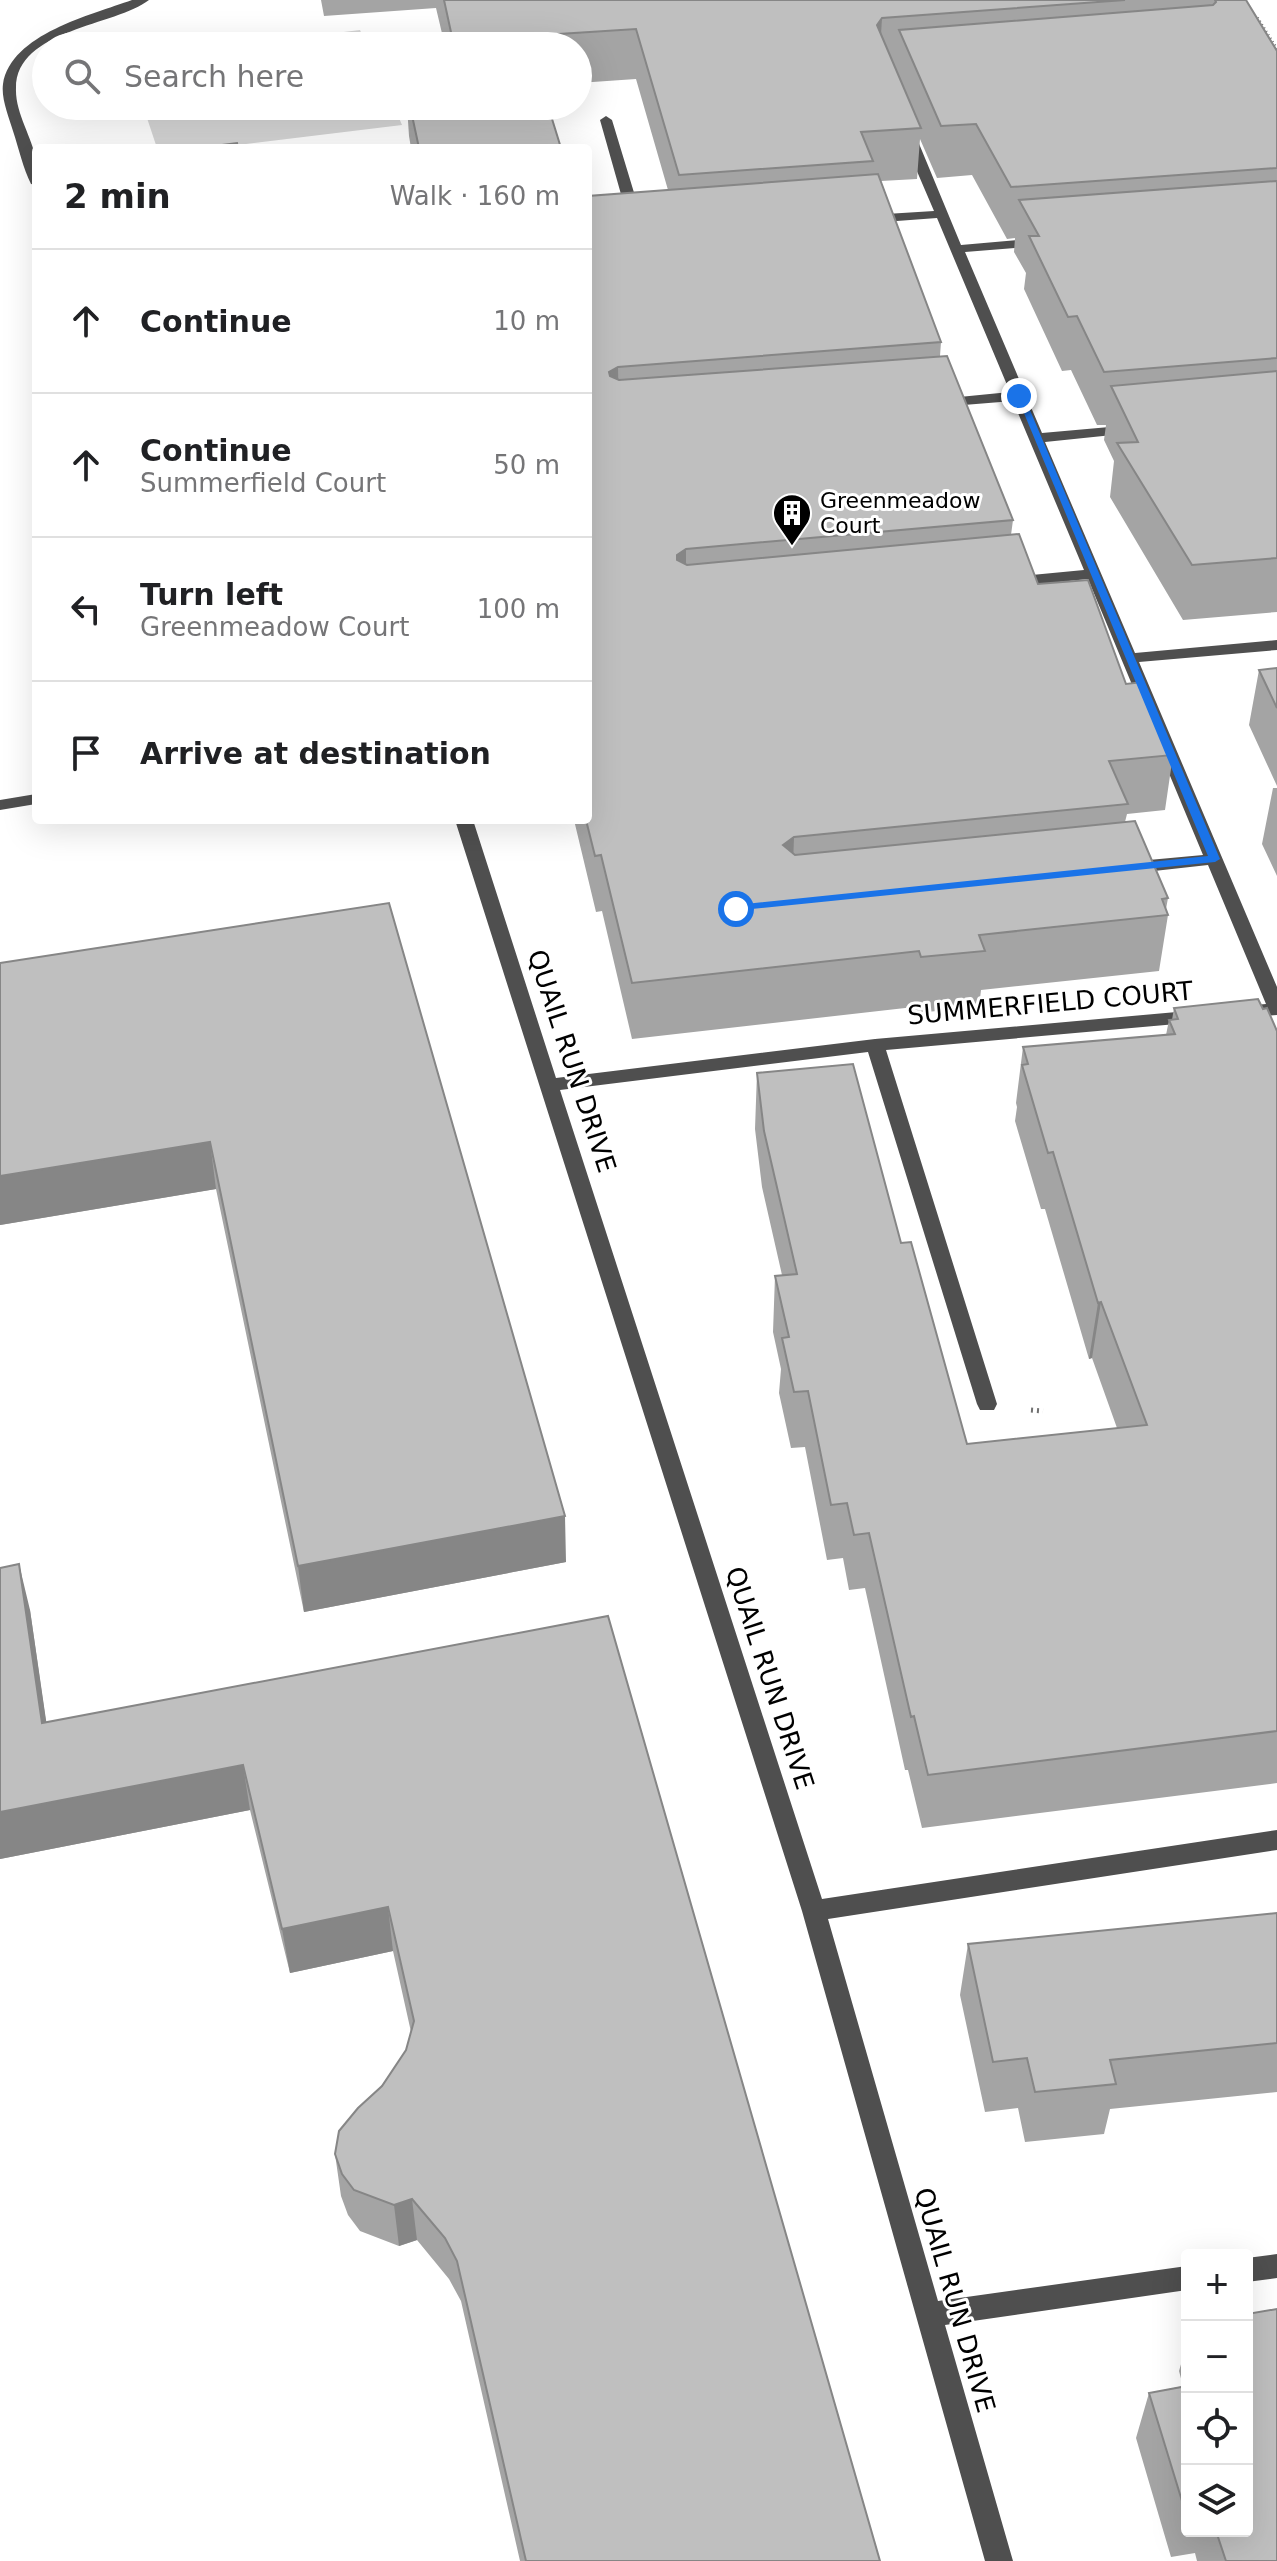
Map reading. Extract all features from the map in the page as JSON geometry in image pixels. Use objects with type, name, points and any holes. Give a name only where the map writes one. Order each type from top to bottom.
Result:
[{"type":"street","points":[[59,32],[143,0]]},
{"type":"street","points":[[32,46],[18,60],[9,86],[32,167]]},
{"type":"street","points":[[900,116],[1277,1009]]},
{"type":"street","points":[[606,120],[640,236]]},
{"type":"street","points":[[862,220],[942,214]]},
{"type":"street","points":[[957,249],[1064,241]]},
{"type":"street","points":[[927,404],[1019,396]]},
{"type":"street","points":[[1036,438],[1142,429]]},
{"type":"street","points":[[1000,583],[1094,574]]},
{"type":"street","points":[[1130,658],[1277,645]]},
{"type":"street","points":[[0,805],[32,800]]},
{"type":"street","name":"QUAIL RUN DRIVE","points":[[465,824],[814,1911],[999,2561]]},
{"type":"street","points":[[1105,870],[1215,859]]},
{"type":"street","name":"SUMMERFIELD COURT","points":[[551,1085],[875,1045],[1277,1009]]},
{"type":"street","name":"SUMMERFIELD COURT","points":[[875,1045],[987,1404]]},
{"type":"street","points":[[814,1911],[1277,1840]]},
{"type":"street","points":[[1253,2269],[1277,2266]]},
{"type":"street","points":[[930,2315],[1181,2279]]},
{"type":"path","points":[[1254,12],[1277,50]]},
{"type":"shaded area","points":[[148,120],[400,120],[402,125],[247,144],[156,144]]},
{"type":"building","points":[[444,0],[1125,0],[882,18],[877,25],[921,128],[861,132],[873,161],[679,175],[636,29],[451,32]]},
{"type":"building","points":[[1215,0],[1246,0],[1277,51],[1277,168],[1011,187],[976,124],[941,126],[899,30],[1213,5]]},
{"type":"building","points":[[413,120],[552,120],[560,144],[418,144]]},
{"type":"building","points":[[878,174],[941,342],[618,367],[609,372],[610,376],[619,380],[947,356],[1013,520],[686,549],[677,555],[677,560],[687,565],[1019,534],[1038,584],[1088,580],[1126,684],[1143,682],[1173,755],[1109,761],[1128,804],[794,837],[783,845],[795,855],[1135,821],[1168,898],[1162,899],[1168,915],[979,935],[985,951],[921,957],[919,951],[632,983],[601,855],[595,856],[587,824],[592,824],[592,196]]},
{"type":"building","points":[[1277,181],[1277,358],[1104,372],[1077,316],[1068,317],[1029,236],[1039,236],[1019,200]]},
{"type":"building","points":[[1277,371],[1277,558],[1192,565],[1117,443],[1138,442],[1111,386]]},
{"type":"building","points":[[1277,668],[1277,708],[1259,670]]},
{"type":"building","points":[[389,903],[565,1516],[298,1566],[210,1142],[0,1176],[0,963]]},
{"type":"building","points":[[1258,999],[1263,1009],[1267,1008],[1277,1031],[1277,1731],[928,1775],[914,1716],[911,1717],[869,1533],[854,1535],[847,1503],[831,1505],[808,1391],[794,1392],[782,1338],[789,1337],[775,1276],[797,1274],[764,1131],[757,1073],[853,1064],[901,1243],[911,1242],[967,1444],[1147,1425],[1101,1302],[1098,1303],[1053,1152],[1048,1153],[1022,1065],[1028,1064],[1023,1047],[1175,1034],[1169,1020],[1178,1019],[1174,1008]]},
{"type":"building","points":[[19,1564],[42,1723],[608,1616],[880,2561],[526,2561],[457,2261],[445,2238],[412,2199],[394,2205],[354,2190],[342,2174],[335,2154],[339,2131],[382,2086],[406,2050],[414,2021],[388,1907],[282,1929],[243,1765],[0,1812],[0,1568]]},
{"type":"building","points":[[1277,1913],[1277,2043],[1110,2060],[1116,2084],[1035,2092],[1027,2058],[993,2062],[968,1944]]},
{"type":"building","points":[[1277,2309],[1277,2561],[1226,2561],[1218,2537],[1253,2537],[1253,2313]]},
{"type":"building","points":[[1181,2387],[1181,2498],[1149,2393]]},
{"type":"place","name":"Greenmeadow Court","points":[[792,547]]},
{"type":"route","points":[[736,909],[1215,859],[1019,396]]}]
